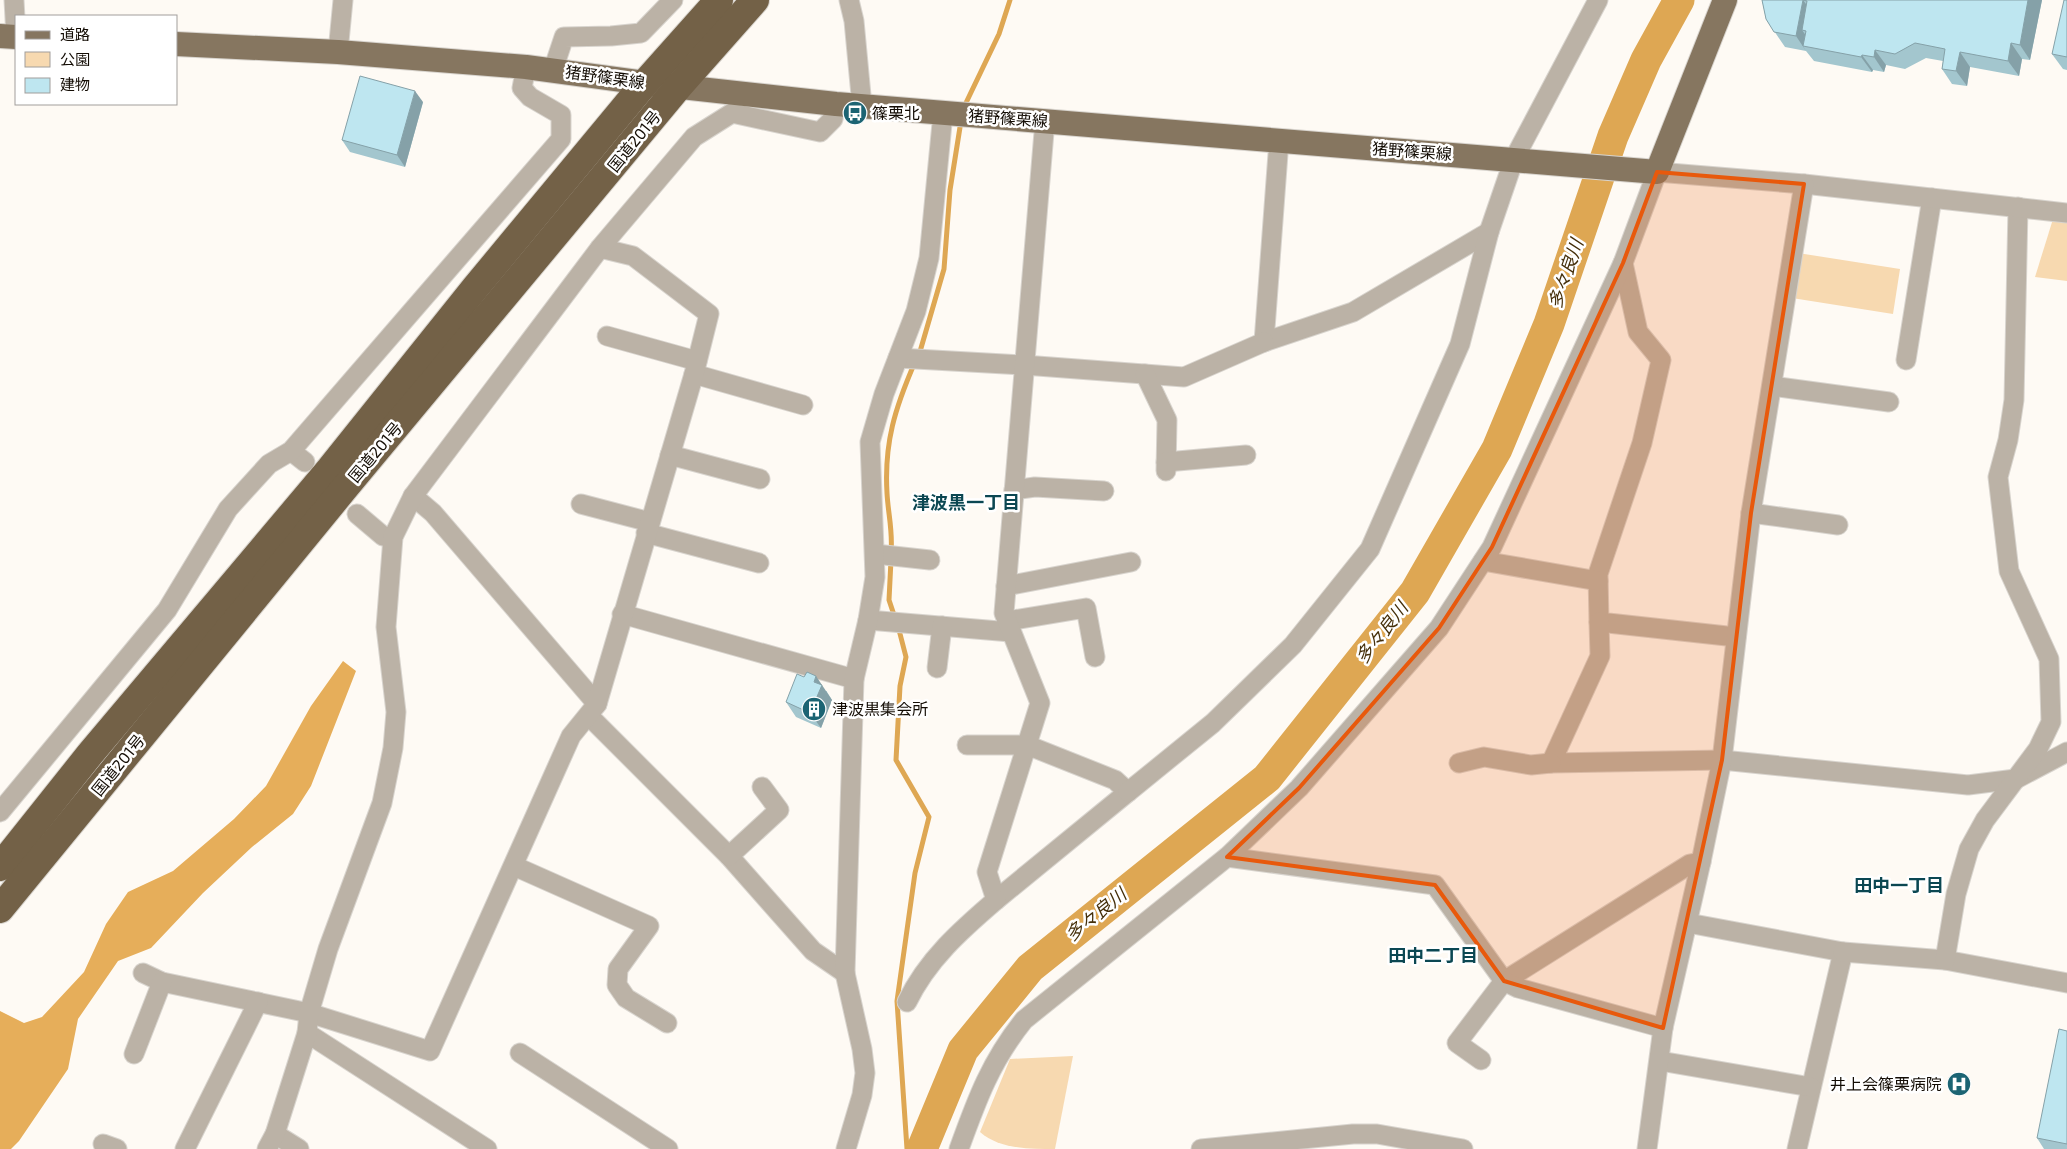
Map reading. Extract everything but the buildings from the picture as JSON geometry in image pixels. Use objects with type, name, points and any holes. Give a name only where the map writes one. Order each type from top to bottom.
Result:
[{"type":"highway","name":"国道201号","points":[[0,867],[90,754],[330,469],[475,288],[645,83],[719,0]]},
{"type":"highway","name":"国道201号","points":[[0,909],[343,490],[679,86],[755,0]]},
{"type":"main road","points":[[1652,171],[1725,0]]},
{"type":"main road","points":[[0,36],[15,37]]},
{"type":"main road","name":"猪野篠栗線","points":[[178,44],[338,52],[526,67],[645,83],[836,104],[1652,171]]},
{"type":"street","points":[[14,0],[15,18]]},
{"type":"street","points":[[338,52],[343,0]]},
{"type":"street","points":[[553,70],[564,37],[641,33],[673,0]]},
{"type":"street","points":[[907,1002],[915,985],[948,942],[996,900],[1213,723],[1293,645],[1370,549],[1460,344],[1489,232],[1518,159],[1598,0]]},
{"type":"street","points":[[854,1],[854,21],[862,106]]},
{"type":"street","points":[[0,812],[168,610],[228,509],[269,464],[298,456],[561,139],[561,115],[530,97],[522,88],[526,67]]},
{"type":"street","points":[[299,1149],[271,1141],[307,1033],[309,1013],[328,949],[382,803],[393,748],[396,712],[386,627],[393,537],[413,496],[600,248],[694,137],[732,113],[820,132],[834,119],[836,104]]},
{"type":"street","points":[[846,1149],[862,1095],[865,1073],[862,1049],[845,973],[854,678],[868,620],[875,578],[870,442],[884,394],[916,311],[929,258],[943,113]]},
{"type":"street","points":[[996,900],[987,872],[1040,703],[1004,613],[1045,120]]},
{"type":"street","points":[[1264,342],[1279,140]]},
{"type":"street","points":[[961,1149],[987,1075],[1003,1046],[1024,1020],[1227,857],[1299,788],[1439,628],[1492,547],[1623,263],[1652,171],[1804,184],[2067,213]]},
{"type":"street","points":[[1647,1149],[1663,1028],[1688,923],[1722,760],[1751,513],[1804,184]]},
{"type":"street","points":[[1906,360],[1932,198]]},
{"type":"street","points":[[1945,960],[1956,894],[1969,849],[1985,820],[2038,749],[2051,722],[2049,659],[2009,571],[1998,477],[2008,440],[2014,400],[2018,207]]},
{"type":"street","points":[[898,358],[1184,377],[1264,342],[1353,312],[1489,232]]},
{"type":"street","points":[[143,973],[162,982],[309,1013],[430,1051],[571,736],[593,710],[696,367],[709,314],[633,256],[600,248]]},
{"type":"street","points":[[1551,763],[1600,656],[1598,574],[1642,443],[1661,360],[1638,332],[1623,263]]},
{"type":"street","points":[[607,336],[803,406]]},
{"type":"street","points":[[1145,374],[1167,420],[1166,466],[1246,455]]},
{"type":"street","points":[[1772,386],[1890,402]]},
{"type":"street","points":[[670,455],[760,479]]},
{"type":"street","points":[[1014,490],[1035,486],[1104,491]]},
{"type":"street","points":[[413,496],[433,513],[593,710],[729,856],[813,951],[845,973]]},
{"type":"street","points":[[581,504],[759,563]]},
{"type":"street","points":[[1751,513],[1838,524]]},
{"type":"street","points":[[357,514],[383,536],[393,537]]},
{"type":"street","points":[[875,554],[930,560]]},
{"type":"street","points":[[1483,561],[1598,581]]},
{"type":"street","points":[[1006,586],[1130,562]]},
{"type":"street","points":[[868,620],[942,626],[1009,627],[1086,608],[1095,657]]},
{"type":"street","points":[[622,614],[854,678]]},
{"type":"street","points":[[1599,622],[1736,637]]},
{"type":"street","points":[[937,668],[942,626]]},
{"type":"street","points":[[967,744],[1027,745],[1115,780],[1128,792]]},
{"type":"street","points":[[1458,763],[1484,757],[1531,765],[1722,760],[1968,785],[2016,779],[2067,752]]},
{"type":"street","points":[[729,856],[779,810],[762,787]]},
{"type":"street","points":[[1227,857],[1435,885],[1504,981],[1518,988],[1663,1028]]},
{"type":"street","points":[[1481,1060],[1457,1043],[1504,981],[1690,864],[1701,862]]},
{"type":"street","points":[[514,866],[649,926],[618,969],[616,985],[626,998],[668,1023]]},
{"type":"street","points":[[1688,923],[1843,952],[1945,960],[2067,983]]},
{"type":"street","points":[[1797,1149],[1843,952]]},
{"type":"street","points":[[134,1054],[162,982]]},
{"type":"street","points":[[185,1149],[258,1002]]},
{"type":"street","points":[[307,1033],[487,1149]]},
{"type":"street","points":[[520,1053],[668,1149]]},
{"type":"street","points":[[1660,1061],[1812,1087]]},
{"type":"street","points":[[1201,1149],[1353,1134],[1378,1134],[1463,1149]]},
{"type":"highlighted area","points":[[1657,172],[1804,184],[1751,513],[1722,760],[1663,1028],[1504,981],[1435,885],[1227,857],[1299,788],[1439,628],[1492,547],[1623,263]]},
{"type":"green space","points":[[2053,219],[2067,220],[2067,281],[2035,277]]},
{"type":"green space","points":[[1798,253],[1900,269],[1893,314],[1792,298]]},
{"type":"green space","points":[[1073,1056],[1055,1149],[1005,1145],[988,1138],[980,1132],[1010,1059]]},
{"type":"shaded area","points":[[343,661],[356,671],[311,786],[293,814],[252,847],[203,893],[151,948],[118,961],[78,1019],[68,1069],[19,1141],[11,1149],[0,1149],[0,1011],[24,1023],[42,1017],[84,972],[106,924],[128,892],[173,871],[234,819],[266,786],[311,706]]},
{"type":"waterway","points":[[964,107],[999,34],[1010,0]]},
{"type":"waterway","name":"多々良川","points":[[922,1149],[963,1050],[1030,968],[1267,778],[1415,592],[1497,449],[1549,324],[1613,136],[1646,60],[1679,0]]},
{"type":"waterway","points":[[919,355],[944,269],[950,190],[961,121]]},
{"type":"waterway","points":[[891,551],[887,475],[889,442],[897,410],[915,362]]},
{"type":"waterway","points":[[891,560],[889,600],[895,618]]},
{"type":"waterway","points":[[898,626],[906,657],[900,686],[896,760],[929,817],[915,873],[897,1001],[907,1149]]},
{"type":"place","name":"篠栗北","points":[[855,113]]},
{"type":"place","name":"津波黒集会所","points":[[814,709]]},
{"type":"place","name":"井上会篠栗病院","points":[[1959,1084]]},
{"type":"district","name":"津波黒一丁目","points":[[966,503]]},
{"type":"district","name":"田中一丁目","points":[[1899,886]]},
{"type":"district","name":"田中二丁目","points":[[1433,956]]}]
